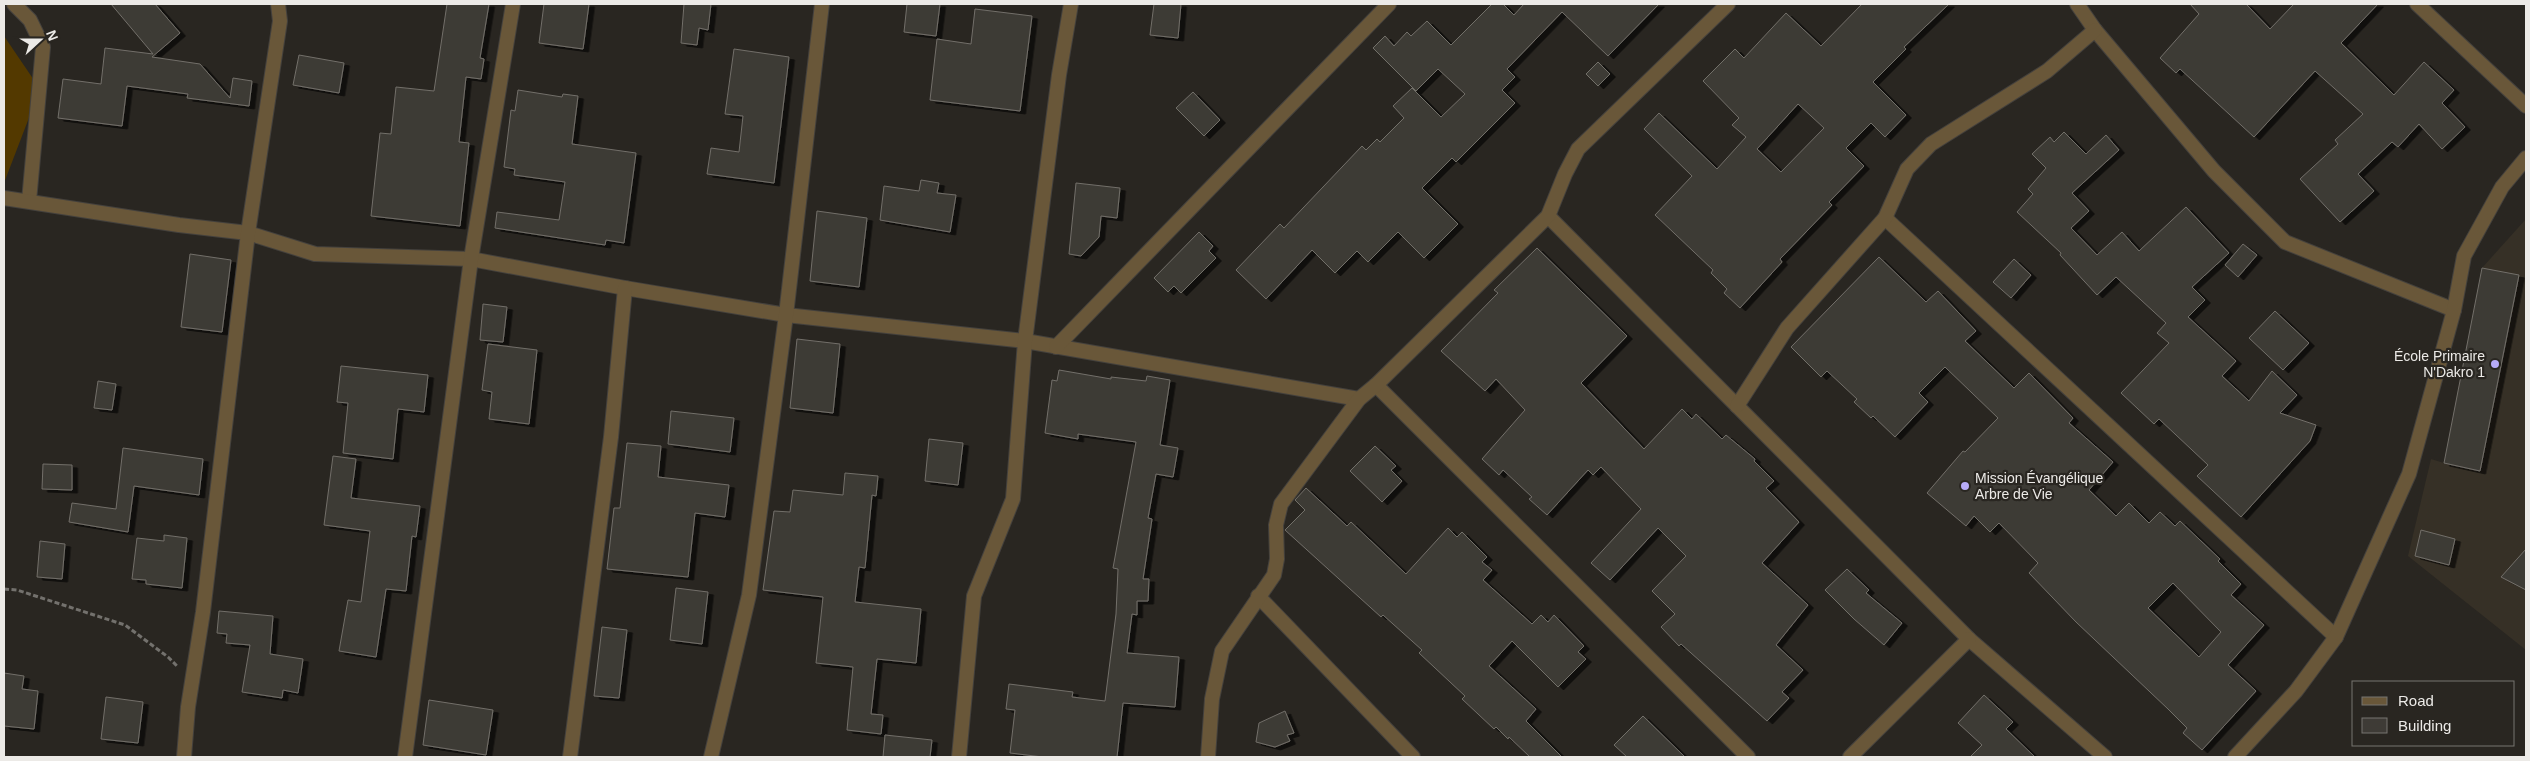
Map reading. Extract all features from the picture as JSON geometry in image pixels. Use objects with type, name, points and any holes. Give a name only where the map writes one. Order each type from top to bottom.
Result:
[{"type":"street","points":[[14,4],[30,20],[43,47],[28,201]]},
{"type":"street","points":[[184,757],[183,749],[203,612],[248,233],[280,21],[278,4]]},
{"type":"street","points":[[405,757],[471,259],[513,4]]},
{"type":"street","points":[[711,757],[749,595],[786,315],[822,4]]},
{"type":"street","points":[[959,757],[974,596],[1013,499],[1025,341],[1059,75],[1071,4]]},
{"type":"street","points":[[1056,347],[1389,4]]},
{"type":"street","points":[[1208,757],[1212,699],[1222,651],[1274,575],[1277,559],[1276,525],[1280,504],[1359,399],[1376,386],[1548,216],[1564,174],[1578,150],[1728,4]]},
{"type":"street","points":[[2077,4],[2095,30],[2214,170],[2285,242],[2454,310]]},
{"type":"street","points":[[2417,4],[2526,106]]},
{"type":"street","points":[[1737,406],[1787,328],[1885,218],[1907,169],[1931,144],[2047,71],[2095,30]]},
{"type":"street","points":[[2235,757],[2296,691],[2336,637],[2409,474],[2454,310],[2464,256],[2502,187],[2526,158]]},
{"type":"street","points":[[4,198],[103,214],[248,233],[315,254],[471,259],[625,288],[786,315],[1025,341],[1359,399]]},
{"type":"street","points":[[1548,216],[1969,638],[2105,757]]},
{"type":"street","points":[[1885,218],[2336,637]]},
{"type":"street","points":[[570,757],[611,437],[625,288]]},
{"type":"street","points":[[1376,386],[1748,757]]},
{"type":"street","points":[[1258,596],[1413,757]]},
{"type":"street","points":[[1850,757],[1969,638]]},
{"type":"path","points":[[4,589],[17,590],[125,625],[168,657],[192,682]]},
{"type":"shaded area","points":[[4,36],[40,89],[4,183]]},
{"type":"shaded area","name":"École Primaire N'Dakro 1","points":[[2526,219],[2526,650],[2408,556],[2431,459],[2444,463],[2482,268]]},
{"type":"building","points":[[111,4],[155,4],[180,33],[152,57],[200,64],[230,98],[233,78],[252,81],[249,106],[187,98],[188,94],[127,86],[122,126],[58,118],[63,79],[101,84],[105,48],[153,54]]},
{"type":"building","points":[[447,4],[489,4],[480,58],[484,59],[481,79],[466,77],[459,142],[469,143],[460,226],[371,216],[380,133],[391,134],[396,87],[434,91]]},
{"type":"building","points":[[544,4],[589,4],[583,49],[539,43]]},
{"type":"building","points":[[684,4],[711,4],[708,30],[699,28],[697,45],[681,43]]},
{"type":"building","points":[[907,4],[940,4],[936,36],[904,32]]},
{"type":"building","points":[[1154,4],[1181,4],[1178,38],[1150,35]]},
{"type":"building","points":[[1492,4],[1503,4],[1514,15],[1524,4],[1659,4],[1608,56],[1562,12],[1507,69],[1515,77],[1502,90],[1515,103],[1456,162],[1452,158],[1422,188],[1458,224],[1424,258],[1398,232],[1368,262],[1357,251],[1335,273],[1312,250],[1266,299],[1236,270],[1280,224],[1284,228],[1362,146],[1366,150],[1377,139],[1380,142],[1404,118],[1393,106],[1412,88],[1441,117],[1465,94],[1438,69],[1416,91],[1373,48],[1385,36],[1394,46],[1407,32],[1411,36],[1427,21],[1451,45]]},
{"type":"building","points":[[1862,4],[1949,4],[1904,47],[1906,49],[1873,82],[1906,115],[1885,137],[1871,123],[1846,148],[1864,166],[1829,202],[1832,205],[1780,259],[1782,262],[1740,308],[1724,293],[1727,289],[1711,273],[1713,270],[1655,215],[1692,176],[1644,129],[1659,113],[1717,169],[1746,137],[1732,125],[1739,118],[1703,81],[1735,49],[1744,58],[1786,13],[1821,46]],"holes":[[[1798,104],[1824,128],[1781,172],[1757,149]]]},
{"type":"building","points":[[2190,4],[2246,4],[2270,29],[2294,4],[2378,4],[2341,43],[2394,95],[2424,62],[2454,90],[2442,103],[2465,127],[2442,149],[2419,124],[2398,147],[2392,142],[2358,174],[2374,191],[2340,222],[2300,179],[2338,144],[2335,140],[2363,114],[2315,71],[2254,137],[2180,69],[2176,73],[2160,58],[2199,14]]},
{"type":"building","points":[[975,9],[1032,16],[1020,111],[930,100],[937,39],[971,44]]},
{"type":"building","points":[[734,49],[789,57],[774,183],[707,174],[711,148],[739,152],[743,116],[725,114]]},
{"type":"building","points":[[299,55],[344,63],[339,93],[293,85]]},
{"type":"building","points":[[1598,62],[1610,74],[1598,86],[1586,74]]},
{"type":"building","points":[[518,90],[562,97],[563,94],[578,96],[572,144],[636,153],[624,243],[606,240],[605,245],[495,228],[497,212],[559,220],[565,182],[514,175],[515,169],[504,167],[511,110],[515,111]]},
{"type":"building","points":[[1193,92],[1220,120],[1204,136],[1176,108]]},
{"type":"building","points":[[2064,132],[2086,154],[2106,135],[2119,150],[2072,193],[2089,211],[2071,228],[2097,255],[2122,232],[2139,251],[2186,207],[2229,253],[2192,287],[2205,300],[2188,317],[2236,361],[2222,376],[2249,401],[2272,371],[2297,395],[2280,413],[2316,425],[2310,441],[2241,517],[2197,476],[2208,465],[2159,419],[2154,424],[2121,393],[2169,343],[2157,333],[2166,323],[2116,277],[2097,295],[2060,255],[2061,253],[2017,212],[2033,194],[2028,189],[2046,168],[2032,154],[2050,137],[2054,142]]},
{"type":"building","points":[[921,180],[939,183],[937,193],[956,195],[950,232],[880,220],[884,186],[919,191]]},
{"type":"building","points":[[1076,183],[1120,188],[1117,218],[1101,216],[1099,237],[1081,256],[1069,254]]},
{"type":"building","points":[[817,211],[867,218],[859,287],[810,281]]},
{"type":"building","points":[[1199,232],[1213,246],[1209,251],[1216,258],[1181,293],[1174,286],[1168,292],[1154,278]]},
{"type":"building","points":[[2243,244],[2257,255],[2238,277],[2225,265]]},
{"type":"building","points":[[1537,248],[1627,336],[1581,383],[1644,449],[1682,409],[1692,419],[1696,414],[1722,439],[1726,435],[1755,459],[1754,461],[1774,481],[1766,488],[1799,522],[1762,563],[1808,605],[1776,645],[1803,670],[1782,692],[1789,698],[1767,721],[1681,644],[1679,646],[1661,627],[1675,614],[1652,591],[1686,556],[1658,528],[1610,580],[1591,563],[1641,509],[1601,467],[1593,475],[1588,470],[1547,515],[1529,499],[1532,497],[1503,470],[1499,475],[1482,459],[1525,410],[1496,379],[1485,391],[1441,351],[1498,293],[1494,290]]},
{"type":"building","points":[[190,254],[231,260],[222,332],[181,327]]},
{"type":"building","points":[[1879,257],[1926,302],[1938,291],[1976,331],[1965,341],[2014,388],[2029,373],[2073,418],[2069,423],[2113,462],[2089,490],[2116,516],[2129,503],[2149,523],[2160,512],[2175,526],[2180,521],[2220,559],[2218,561],[2241,584],[2231,595],[2264,625],[2228,665],[2256,691],[2202,750],[2183,733],[2187,728],[2076,622],[2029,573],[2038,563],[1999,523],[1990,532],[1974,516],[1966,526],[1927,493],[1963,451],[1965,452],[1998,418],[1945,367],[1919,393],[1928,402],[1895,437],[1873,416],[1871,418],[1854,402],[1857,399],[1827,371],[1821,377],[1791,347]],"holes":[[[2173,583],[2221,632],[2199,657],[2148,608]]]},
{"type":"building","points":[[2014,259],[2031,275],[2011,298],[1993,282]]},
{"type":"building","points":[[2482,268],[2519,275],[2480,471],[2444,463]]},
{"type":"building","points":[[483,304],[507,307],[503,342],[480,340]]},
{"type":"building","points":[[2275,311],[2309,343],[2283,370],[2249,338]]},
{"type":"building","points":[[797,339],[840,344],[833,413],[790,408]]},
{"type":"building","points":[[488,344],[537,350],[529,424],[489,419],[492,392],[482,390]]},
{"type":"building","points":[[341,366],[428,375],[424,412],[398,409],[393,459],[343,453],[348,403],[337,402]]},
{"type":"building","points":[[1059,370],[1111,379],[1111,377],[1146,381],[1147,376],[1170,380],[1160,445],[1178,448],[1173,477],[1156,474],[1148,518],[1152,519],[1143,579],[1149,579],[1148,601],[1137,601],[1137,615],[1132,614],[1127,653],[1179,657],[1175,707],[1123,703],[1117,757],[1043,757],[1010,753],[1015,710],[1006,709],[1009,684],[1073,692],[1072,697],[1105,701],[1116,614],[1118,569],[1113,568],[1136,442],[1078,434],[1078,439],[1045,433],[1052,380],[1057,381]]},
{"type":"building","points":[[98,381],[116,384],[112,410],[94,408]]},
{"type":"building","points":[[671,411],[734,418],[730,452],[668,444]]},
{"type":"building","points":[[929,439],[963,443],[958,485],[925,481]]},
{"type":"building","points":[[627,443],[661,446],[658,477],[729,485],[725,517],[695,513],[688,577],[607,569],[614,508],[620,508]]},
{"type":"building","points":[[1375,446],[1396,466],[1391,470],[1402,481],[1382,502],[1350,471]]},
{"type":"building","points":[[123,448],[203,459],[199,495],[134,486],[128,532],[69,522],[72,503],[116,509]]},
{"type":"building","points":[[333,456],[356,459],[351,498],[420,506],[416,537],[412,536],[406,591],[386,589],[376,657],[339,651],[348,600],[361,602],[370,531],[324,525]]},
{"type":"building","points":[[43,464],[72,465],[72,490],[42,489]]},
{"type":"building","points":[[845,473],[878,476],[876,496],[872,495],[865,568],[859,567],[855,602],[921,609],[916,663],[877,659],[871,714],[883,715],[881,734],[847,730],[853,667],[816,663],[823,597],[763,590],[774,511],[790,512],[793,490],[843,495]]},
{"type":"building","points":[[1306,488],[1347,526],[1351,522],[1406,574],[1448,528],[1457,537],[1462,532],[1487,557],[1482,562],[1492,570],[1483,580],[1532,624],[1541,615],[1548,622],[1554,615],[1584,646],[1578,652],[1586,659],[1558,687],[1512,641],[1489,666],[1536,709],[1526,721],[1562,757],[1530,757],[1509,737],[1508,739],[1496,727],[1494,729],[1462,699],[1465,696],[1419,653],[1422,650],[1383,615],[1381,617],[1285,530],[1305,510],[1295,500]]},
{"type":"building","points":[[2421,530],[2455,539],[2449,565],[2415,556]]},
{"type":"building","points":[[164,535],[187,538],[182,588],[146,584],[146,580],[132,579],[137,538],[164,541]]},
{"type":"building","points":[[40,541],[65,544],[62,579],[37,577]]},
{"type":"building","points":[[2526,549],[2526,590],[2501,577]]},
{"type":"building","points":[[1847,569],[1869,590],[1866,593],[1902,623],[1884,645],[1825,590]]},
{"type":"building","points":[[676,588],[708,592],[702,644],[670,640]]},
{"type":"building","points":[[219,611],[273,616],[270,654],[303,659],[298,693],[283,690],[282,698],[242,692],[250,645],[226,643],[227,634],[217,633]]},
{"type":"building","points":[[602,627],[627,630],[619,698],[594,696]]},
{"type":"building","points":[[4,673],[24,676],[22,689],[38,691],[34,729],[4,726]]},
{"type":"building","points":[[1984,695],[2013,722],[2006,729],[2035,757],[1970,757],[1982,745],[1958,723]]},
{"type":"building","points":[[106,697],[143,702],[138,743],[101,739]]},
{"type":"building","points":[[429,700],[493,710],[486,755],[423,745]]},
{"type":"building","points":[[1285,711],[1294,733],[1287,735],[1290,741],[1275,747],[1256,742],[1259,723]]},
{"type":"building","points":[[1643,716],[1685,757],[1627,757],[1614,745]]},
{"type":"building","points":[[885,735],[932,740],[930,757],[883,757]]},
{"type":"place","name":"École Primaire N'Dakro 1","points":[[2495,364]]},
{"type":"place","name":"Mission Évangélique Arbre de Vie","points":[[1965,486]]}]
